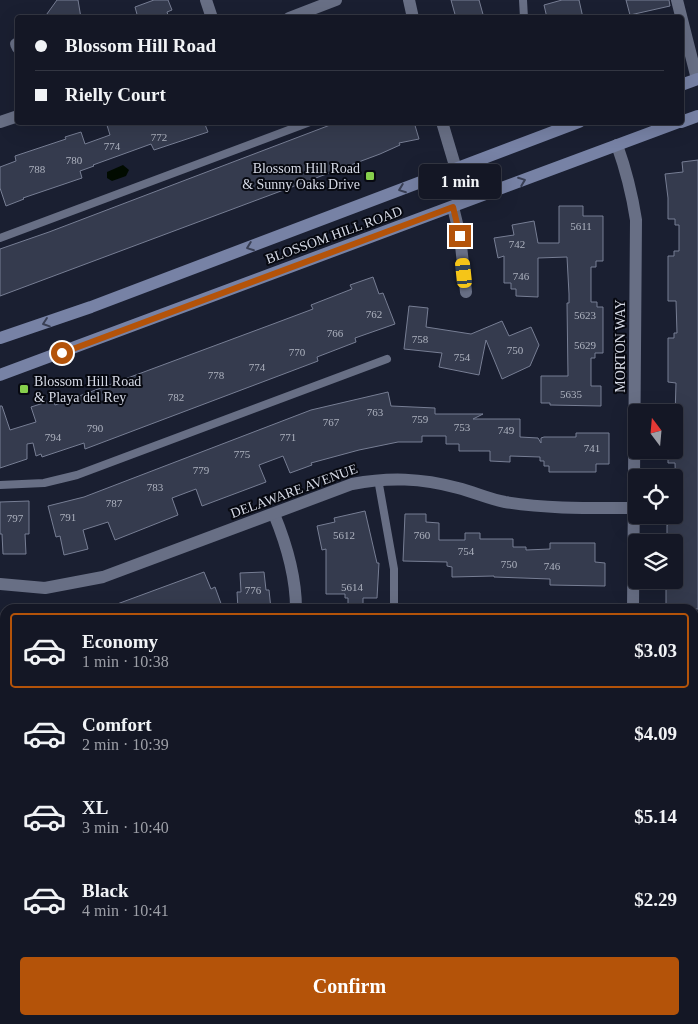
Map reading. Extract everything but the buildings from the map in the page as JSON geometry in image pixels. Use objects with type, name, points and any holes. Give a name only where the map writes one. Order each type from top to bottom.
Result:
[{"type":"main road","points":[[684,84],[698,79]]},
{"type":"main road","name":"BLOSSOM HILL ROAD","points":[[684,121],[698,116]]},
{"type":"main road","name":"BLOSSOM HILL ROAD","points":[[0,375],[672,125]]},
{"type":"main road","name":"BLOSSOM HILL ROAD","points":[[0,338],[91,307],[456,169],[553,127]]},
{"type":"street","points":[[206,0],[211,15]]},
{"type":"street","points":[[297,15],[336,0]]},
{"type":"street","points":[[409,0],[413,15]]},
{"type":"street","points":[[677,0],[681,15]]},
{"type":"street","points":[[684,26],[698,79]]},
{"type":"street","points":[[0,122],[15,117]]},
{"type":"street","points":[[443,125],[456,169]]},
{"type":"street","name":"MORTON WAY","points":[[617,145],[629,180],[636,220],[635,469]]},
{"type":"street","points":[[453,207],[460,236],[466,292]]},
{"type":"street","name":"DELAWARE AVENUE","points":[[0,584],[45,588],[103,577],[352,484],[378,479],[417,479],[458,488],[503,502],[548,508],[628,508]]},
{"type":"street","points":[[274,514],[282,533],[296,592],[296,604]]},
{"type":"street","name":"MORTON WAY","points":[[633,604],[635,524]]},
{"type":"lane","points":[[523,0],[524,15]]},
{"type":"lane","points":[[0,238],[302,125]]},
{"type":"lane","points":[[0,485],[44,483],[77,475],[387,359]]},
{"type":"lane","points":[[378,479],[394,569],[394,604]]},
{"type":"shaded area","points":[[123,165],[129,170],[126,176],[112,181],[107,178],[107,172]]},
{"type":"place","name":"Blossom Hill Road & Sunny Oaks Drive","points":[[370,176]]},
{"type":"place","name":"Blossom Hill Road & Playa del Rey","points":[[24,389]]},
{"type":"route","points":[[62,353],[453,207],[460,236]]}]
